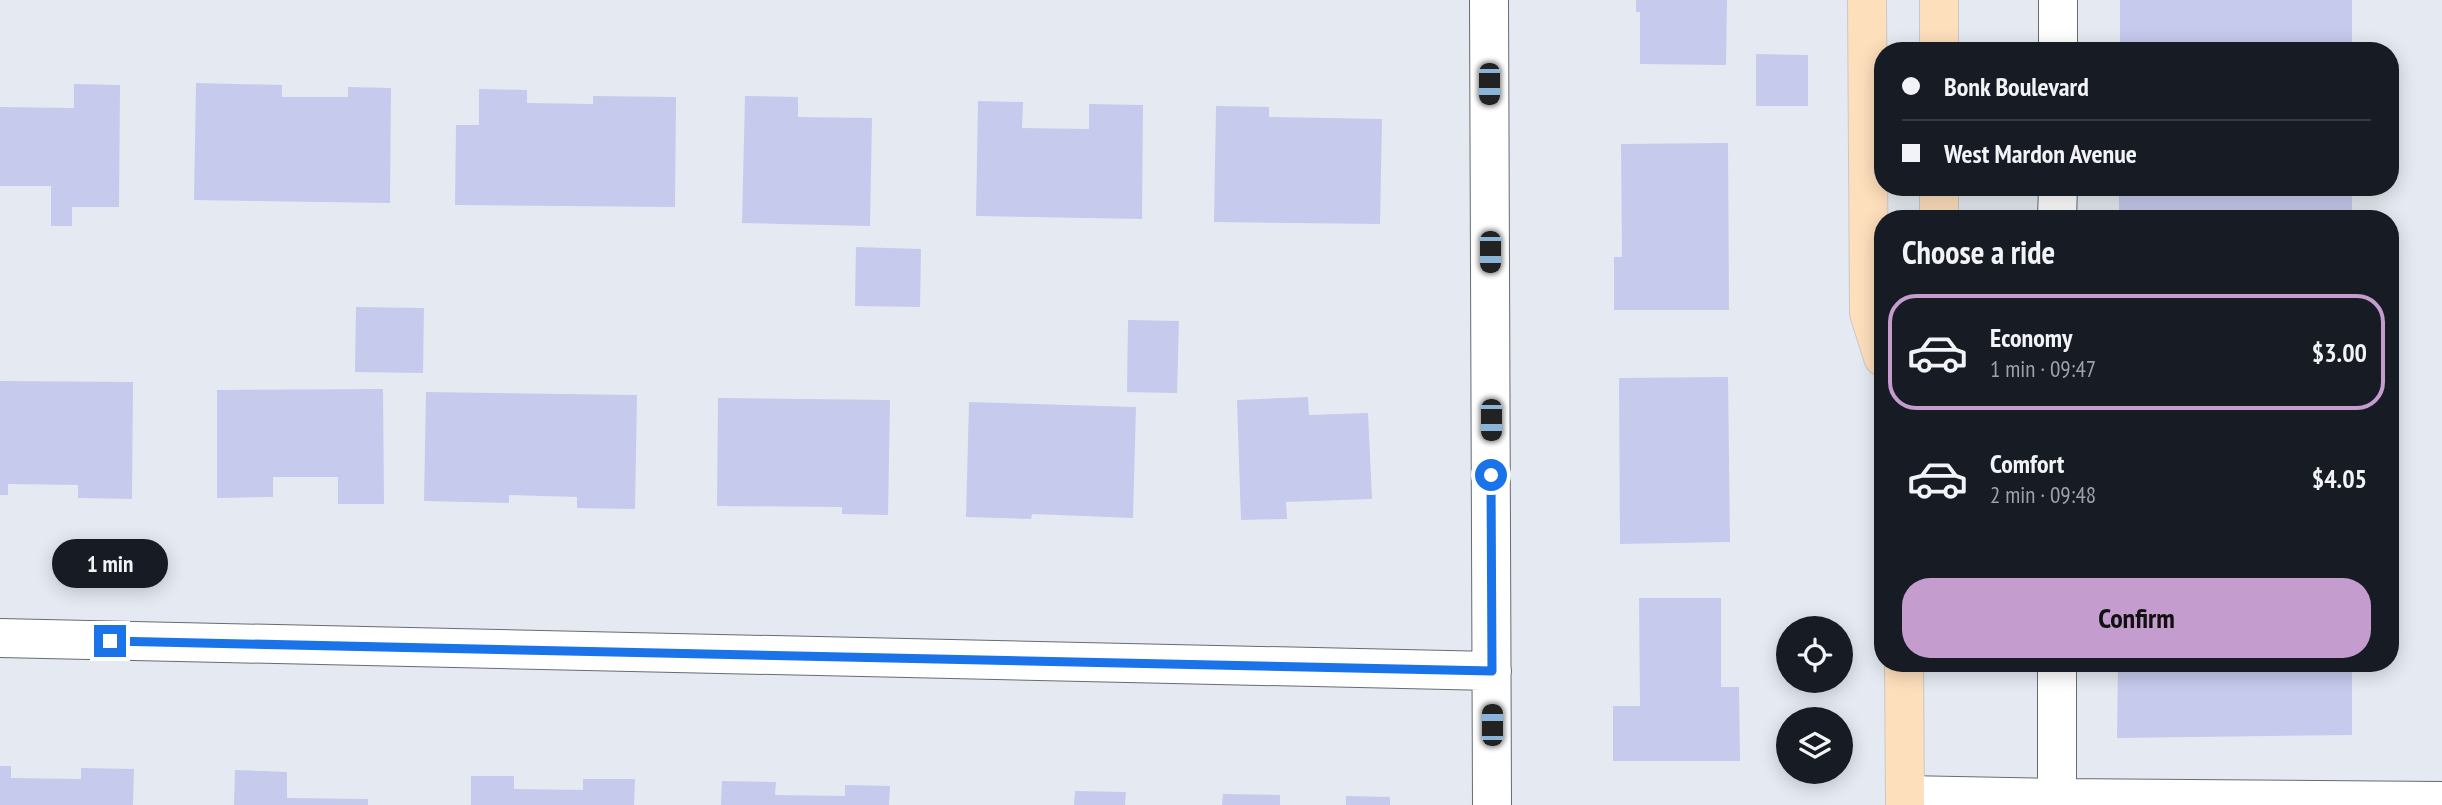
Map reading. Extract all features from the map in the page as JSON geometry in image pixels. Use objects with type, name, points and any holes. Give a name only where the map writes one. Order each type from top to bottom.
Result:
[{"type":"main road","points":[[1867,0],[1869,313],[1874,329]]},
{"type":"main road","points":[[1939,0],[1939,42]]},
{"type":"main road","points":[[1903,672],[1905,800]]},
{"type":"street","points":[[1489,0],[1492,805]]},
{"type":"street","points":[[2058,0],[2058,42]]},
{"type":"street","points":[[0,638],[1492,671]]},
{"type":"street","points":[[2056,802],[2057,672]]},
{"type":"street","points":[[1905,800],[2442,801]]},
{"type":"building","points":[[1636,0],[1727,0],[1726,65],[1640,64],[1640,12],[1636,12]]},
{"type":"building","points":[[2120,0],[2352,0],[2352,42],[2120,42]]},
{"type":"building","points":[[1756,54],[1808,55],[1808,106],[1756,106]]},
{"type":"building","points":[[196,83],[282,85],[282,97],[348,97],[348,87],[391,88],[390,203],[194,200]]},
{"type":"building","points":[[74,84],[120,85],[119,207],[72,207],[72,226],[51,226],[51,186],[0,186],[0,107],[74,108]]},
{"type":"building","points":[[479,89],[527,90],[527,103],[593,104],[593,96],[676,97],[675,207],[455,205],[456,125],[479,125]]},
{"type":"building","points":[[745,96],[798,97],[798,117],[872,118],[870,226],[742,223]]},
{"type":"building","points":[[978,101],[1023,102],[1022,128],[1089,129],[1089,104],[1143,105],[1142,219],[976,216]]},
{"type":"building","points":[[1216,106],[1269,107],[1269,117],[1382,119],[1380,224],[1214,222]]},
{"type":"building","points":[[1728,143],[1729,310],[1614,310],[1614,257],[1622,257],[1621,144]]},
{"type":"building","points":[[2119,196],[2352,196],[2352,210],[2119,210]]},
{"type":"building","points":[[856,247],[921,249],[920,307],[855,306]]},
{"type":"building","points":[[356,307],[424,308],[423,373],[355,372]]},
{"type":"building","points":[[1128,320],[1179,321],[1177,393],[1127,392]]},
{"type":"building","points":[[1728,377],[1730,542],[1620,544],[1619,378]]},
{"type":"building","points":[[0,381],[133,382],[132,499],[78,498],[78,485],[8,484],[8,495],[0,495]]},
{"type":"building","points":[[383,389],[384,504],[338,504],[338,477],[273,477],[273,497],[217,498],[217,390]]},
{"type":"building","points":[[426,392],[637,395],[635,509],[577,508],[577,497],[509,495],[509,503],[424,501]]},
{"type":"building","points":[[1308,397],[1309,415],[1368,413],[1372,499],[1286,502],[1287,519],[1241,520],[1237,400]]},
{"type":"building","points":[[718,398],[890,400],[888,515],[842,514],[842,507],[717,506]]},
{"type":"building","points":[[969,402],[1136,407],[1133,518],[1032,514],[1031,519],[966,517]]},
{"type":"building","points":[[1639,598],[1721,598],[1721,687],[1739,687],[1740,761],[1613,761],[1613,706],[1640,706]]},
{"type":"building","points":[[2118,672],[2352,672],[2352,735],[2117,738]]},
{"type":"building","points":[[0,766],[11,766],[11,778],[81,779],[81,768],[134,769],[133,805],[0,805]]},
{"type":"building","points":[[235,770],[287,772],[287,798],[368,799],[368,805],[234,805]]},
{"type":"building","points":[[471,776],[514,776],[514,789],[583,790],[583,779],[635,779],[634,805],[471,805]]},
{"type":"building","points":[[722,781],[776,782],[775,795],[845,796],[845,785],[890,786],[889,805],[721,805]]},
{"type":"building","points":[[1075,791],[1126,792],[1125,805],[1074,805]]},
{"type":"building","points":[[1223,794],[1280,795],[1280,805],[1222,805]]},
{"type":"building","points":[[1346,796],[1390,797],[1390,805],[1346,805]]},
{"type":"route","points":[[110,641],[1492,671],[1491,475]]}]
